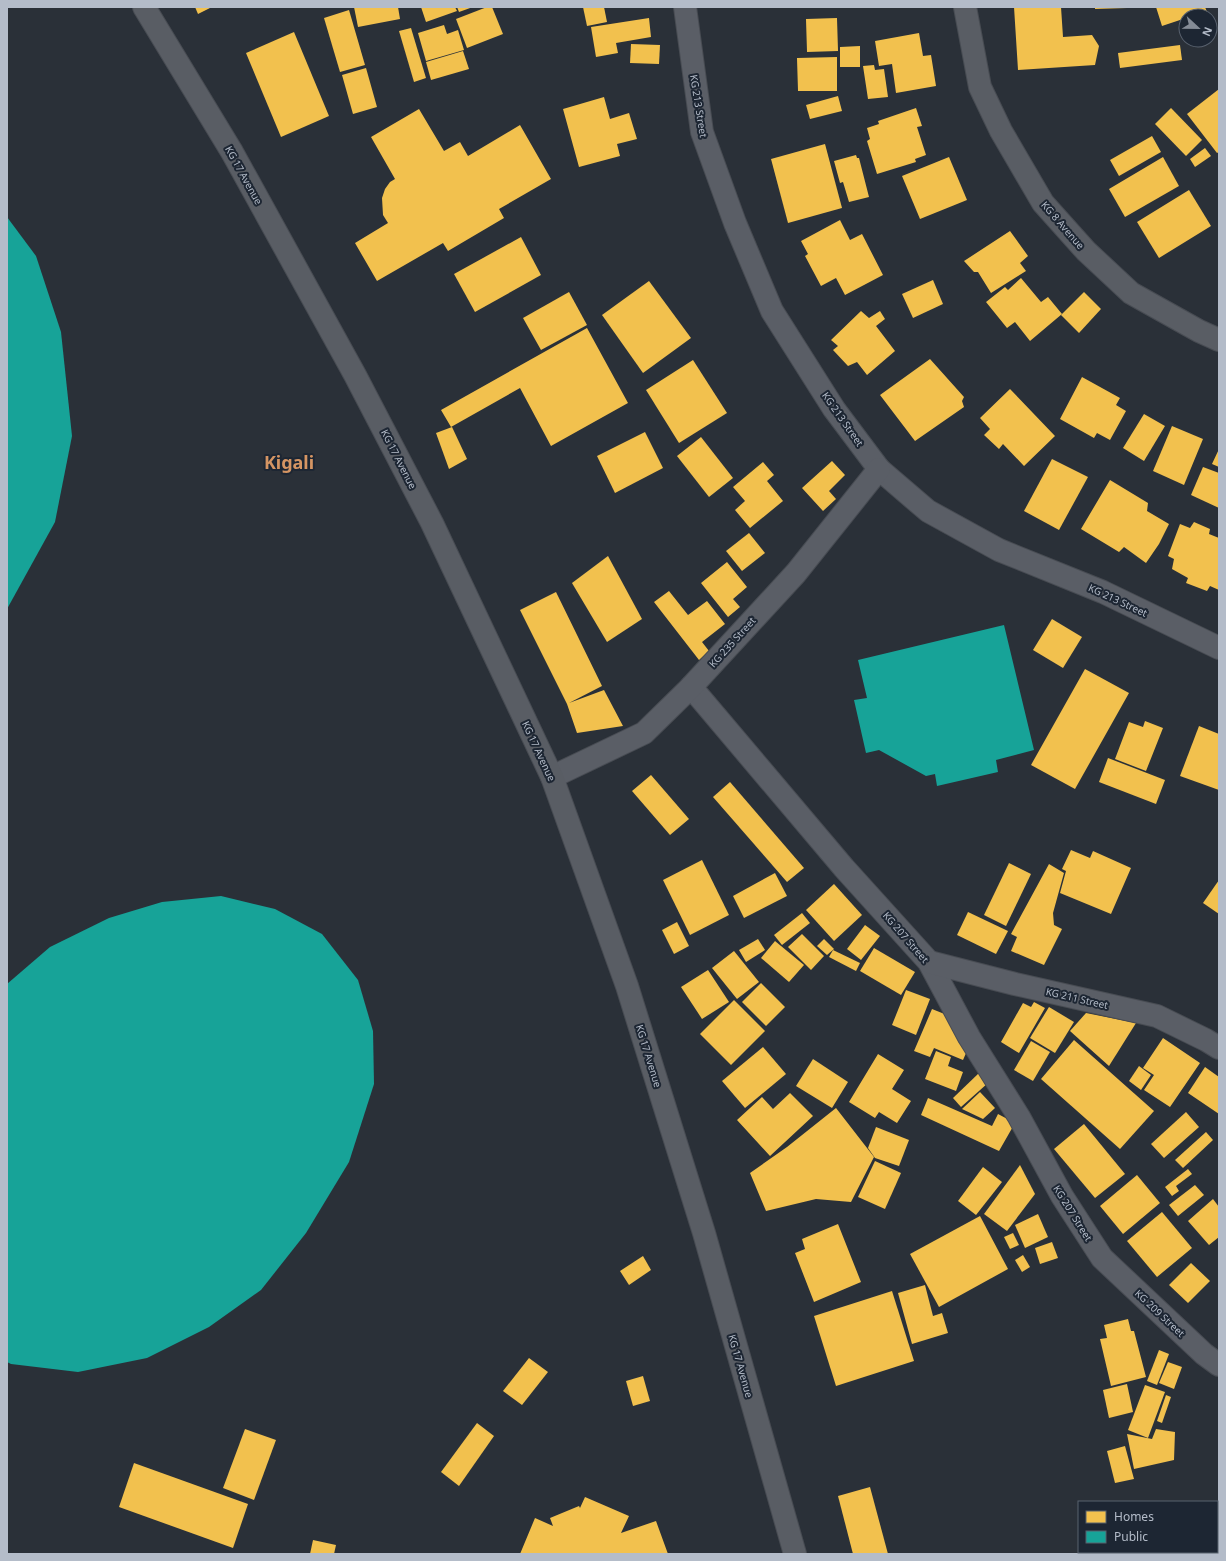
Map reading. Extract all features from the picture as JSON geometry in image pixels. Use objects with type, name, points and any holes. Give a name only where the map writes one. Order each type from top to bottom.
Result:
[{"type":"street","name":"KG 17 Avenue","points":[[144,7],[232,152],[355,375],[432,524],[552,777],[627,986],[704,1233],[794,1554]]},
{"type":"street","name":"KG 213 Street","points":[[685,7],[702,132],[735,223],[772,311],[834,409],[879,469],[928,511],[999,550],[1103,592],[1219,648]]},
{"type":"street","name":"KG 8 Avenue","points":[[965,7],[980,86],[1001,132],[1044,204],[1086,251],[1131,293],[1199,331],[1219,340]]},
{"type":"street","name":"KG 235 Street","points":[[552,777],[644,733],[691,687],[796,573],[879,469]]},
{"type":"street","name":"KG 207 Street","points":[[691,687],[844,868],[929,962],[969,1037],[1019,1117],[1062,1196],[1102,1258]]},
{"type":"street","name":"KG 211 Street","points":[[929,962],[1015,984],[1157,1016],[1219,1048]]},
{"type":"street","name":"KG 209 Street","points":[[1102,1258],[1204,1354],[1219,1365]]},
{"type":"building: Homes","points":[[195,7],[212,7],[198,14]]},
{"type":"building: Homes","points":[[354,7],[398,7],[400,19],[358,27]]},
{"type":"building: Homes","points":[[421,7],[455,7],[457,11],[426,22]]},
{"type":"building: Homes","points":[[457,7],[473,7],[459,12]]},
{"type":"building: Homes","points":[[487,7],[492,7],[503,34],[467,48],[456,19]]},
{"type":"building: Homes","points":[[583,7],[604,7],[607,22],[587,26]]},
{"type":"building: Homes","points":[[1014,7],[1061,7],[1063,37],[1092,35],[1099,46],[1095,65],[1018,70]]},
{"type":"building: Homes","points":[[1095,7],[1127,7],[1127,8],[1095,9]]},
{"type":"building: Homes","points":[[1156,7],[1205,7],[1178,8],[1178,21],[1162,26]]},
{"type":"building: Homes","points":[[349,10],[365,65],[340,72],[324,18]]},
{"type":"building: Homes","points":[[649,18],[651,37],[616,43],[618,53],[596,57],[591,27]]},
{"type":"building: Homes","points":[[837,18],[838,51],[807,52],[806,19]]},
{"type":"building: Homes","points":[[444,25],[447,34],[458,30],[464,50],[426,61],[418,33]]},
{"type":"building: Homes","points":[[411,28],[426,78],[414,82],[399,31]]},
{"type":"building: Homes","points":[[294,32],[329,116],[281,137],[246,53]]},
{"type":"building: Homes","points":[[919,33],[923,56],[931,55],[936,86],[896,93],[892,64],[879,66],[875,41]]},
{"type":"building: Homes","points":[[631,44],[660,45],[659,64],[630,63]]},
{"type":"building: Homes","points":[[1178,45],[1178,48],[1180,48],[1182,60],[1120,68],[1118,53]]},
{"type":"building: Homes","points":[[860,46],[860,67],[840,67],[840,47]]},
{"type":"building: Homes","points":[[463,51],[469,69],[431,80],[426,62]]},
{"type":"building: Homes","points":[[837,57],[837,91],[798,91],[797,58]]},
{"type":"building: Homes","points":[[874,65],[875,70],[884,69],[888,97],[868,99],[863,66]]},
{"type":"building: Homes","points":[[366,68],[377,107],[353,114],[342,75]]},
{"type":"building: Homes","points":[[1219,89],[1219,152],[1217,153],[1187,114]]},
{"type":"building: Homes","points":[[838,96],[842,111],[810,119],[806,105]]},
{"type":"building: Homes","points":[[604,97],[610,119],[629,113],[637,139],[617,144],[620,156],[579,167],[563,109]]},
{"type":"building: Homes","points":[[916,108],[922,126],[917,127],[926,155],[915,159],[916,162],[877,174],[867,141],[870,139],[867,128],[879,124],[878,121]]},
{"type":"building: Homes","points":[[1171,108],[1202,140],[1186,156],[1155,124]]},
{"type":"building: Homes","points":[[419,109],[444,151],[460,142],[468,156],[520,125],[551,179],[499,209],[504,218],[448,251],[443,243],[377,281],[355,243],[388,223],[383,215],[382,198],[385,189],[390,182],[395,179],[371,137]]},
{"type":"building: Homes","points":[[1152,136],[1161,152],[1119,176],[1110,160]]},
{"type":"building: Homes","points":[[825,144],[842,208],[788,223],[771,159]]},
{"type":"building: Homes","points":[[1205,148],[1211,156],[1195,167],[1190,159]]},
{"type":"building: Homes","points":[[856,155],[857,158],[859,158],[869,197],[849,202],[843,182],[840,183],[834,161]]},
{"type":"building: Homes","points":[[949,157],[967,200],[920,219],[902,176]]},
{"type":"building: Homes","points":[[1163,157],[1179,186],[1125,217],[1109,189]]},
{"type":"building: Homes","points":[[1189,190],[1211,226],[1159,258],[1137,222]]},
{"type":"building: Homes","points":[[840,220],[850,240],[862,234],[883,275],[845,295],[836,278],[821,286],[805,256],[808,254],[801,241]]},
{"type":"building: Homes","points":[[1010,231],[1028,256],[1020,263],[1026,271],[991,293],[978,272],[974,272],[964,261]]},
{"type":"building: Homes","points":[[521,237],[541,275],[475,312],[454,274]]},
{"type":"building: Homes","points":[[1021,278],[1041,302],[1048,297],[1062,314],[1030,341],[1015,322],[1007,328],[986,302],[1005,287],[1008,290]]},
{"type":"building: Homes","points":[[933,280],[943,304],[913,318],[902,294]]},
{"type":"building: Homes","points":[[649,281],[691,338],[643,373],[602,315]]},
{"type":"building: Homes","points":[[569,292],[587,325],[541,350],[523,318]]},
{"type":"building: Homes","points":[[1084,292],[1101,309],[1079,333],[1061,315]]},
{"type":"building: Homes","points":[[861,311],[869,318],[880,311],[885,319],[876,326],[895,351],[867,375],[857,362],[848,366],[833,350],[838,346],[831,340]]},
{"type":"building: Homes","points":[[587,328],[628,403],[551,446],[520,388],[451,427],[441,410]]},
{"type":"building: Homes","points":[[930,359],[964,397],[962,401],[964,407],[915,441],[880,395]]},
{"type":"building: Homes","points":[[693,360],[727,413],[679,443],[646,390]]},
{"type":"building: Homes","points":[[1082,377],[1120,398],[1116,405],[1126,411],[1110,440],[1097,433],[1094,438],[1060,419]]},
{"type":"building: Homes","points":[[1010,389],[1055,436],[1024,466],[1003,444],[999,449],[984,435],[990,429],[980,418]]},
{"type":"building: Homes","points":[[1144,414],[1165,426],[1144,461],[1123,448]]},
{"type":"building: Homes","points":[[1172,426],[1203,439],[1184,485],[1153,471]]},
{"type":"building: Homes","points":[[452,427],[467,459],[449,469],[436,433]]},
{"type":"building: Homes","points":[[645,432],[663,468],[615,493],[597,456]]},
{"type":"building: Homes","points":[[701,437],[733,478],[709,497],[677,456]]},
{"type":"building: Homes","points":[[1219,449],[1219,467],[1212,464]]},
{"type":"building: Homes","points":[[1052,459],[1088,477],[1059,530],[1024,511]]},
{"type":"building: Homes","points":[[832,461],[845,475],[829,491],[836,499],[823,511],[802,488]]},
{"type":"building: Homes","points":[[763,462],[774,475],[767,481],[783,501],[750,528],[735,510],[745,501],[733,487]]},
{"type":"building: Homes","points":[[1203,467],[1219,473],[1219,508],[1191,495]]},
{"type":"building: Homes","points":[[1110,480],[1148,503],[1147,511],[1169,524],[1159,544],[1146,563],[1124,547],[1119,552],[1081,529]]},
{"type":"building: Homes","points":[[1194,522],[1210,529],[1209,534],[1219,538],[1219,590],[1210,586],[1207,591],[1186,583],[1188,578],[1172,569],[1174,559],[1168,556],[1180,524],[1190,528]]},
{"type":"building: Homes","points":[[749,533],[765,553],[742,571],[726,551]]},
{"type":"building: Homes","points":[[608,556],[642,619],[607,642],[572,583]]},
{"type":"building: Homes","points":[[727,562],[747,587],[733,599],[740,607],[728,617],[701,583]]},
{"type":"building: Homes","points":[[669,591],[688,615],[707,601],[725,624],[702,642],[709,651],[699,660],[654,602]]},
{"type":"building: Homes","points":[[556,592],[602,686],[569,703],[604,690],[623,726],[577,733],[567,704],[520,610]]},
{"type":"building: Homes","points":[[1052,619],[1082,637],[1063,668],[1033,650]]},
{"type":"building: Homes","points":[[1085,669],[1129,693],[1075,789],[1031,765]]},
{"type":"building: Homes","points":[[1145,721],[1163,728],[1146,771],[1115,759],[1129,722],[1143,727]]},
{"type":"building: Homes","points":[[1199,726],[1219,734],[1219,790],[1180,776]]},
{"type":"building: Homes","points":[[1108,758],[1165,780],[1156,804],[1099,782]]},
{"type":"building: Homes","points":[[651,775],[689,819],[670,835],[632,791]]},
{"type":"building: Homes","points":[[730,782],[804,868],[787,882],[713,797]]},
{"type":"building: Homes","points":[[1071,850],[1090,858],[1093,851],[1131,868],[1111,914],[1060,893],[1066,871],[1062,869]]},
{"type":"building: Homes","points":[[702,860],[729,915],[690,935],[663,880]]},
{"type":"building: Homes","points":[[1009,863],[1031,874],[1006,926],[984,915]]},
{"type":"building: Homes","points":[[1049,864],[1064,873],[1053,913],[1054,925],[1062,929],[1044,965],[1011,951],[1017,937],[1011,934]]},
{"type":"building: Homes","points":[[775,873],[787,896],[744,918],[733,896]]},
{"type":"building: Homes","points":[[1219,880],[1219,914],[1203,903]]},
{"type":"building: Homes","points":[[834,884],[862,915],[834,941],[806,910]]},
{"type":"building: Homes","points":[[968,912],[1008,931],[996,954],[957,935]]},
{"type":"building: Homes","points":[[802,913],[810,923],[782,945],[774,935]]},
{"type":"building: Homes","points":[[677,922],[689,946],[674,954],[662,930]]},
{"type":"building: Homes","points":[[865,925],[880,936],[861,960],[847,949]]},
{"type":"building: Homes","points":[[802,934],[824,956],[811,970],[788,947]]},
{"type":"building: Homes","points":[[758,939],[765,950],[746,962],[739,950]]},
{"type":"building: Homes","points":[[824,939],[834,949],[827,955],[817,946]]},
{"type":"building: Homes","points":[[775,941],[804,965],[789,982],[761,958]]},
{"type":"building: Homes","points":[[874,948],[915,972],[901,995],[860,971]]},
{"type":"building: Homes","points":[[833,950],[860,963],[856,971],[829,957]]},
{"type":"building: Homes","points":[[734,951],[759,982],[737,999],[712,968]]},
{"type":"building: Homes","points":[[708,970],[729,1002],[702,1019],[681,987]]},
{"type":"building: Homes","points":[[761,983],[785,1007],[766,1026],[742,1002]]},
{"type":"building: Homes","points":[[906,990],[930,999],[916,1035],[892,1025]]},
{"type":"building: Homes","points":[[734,1000],[765,1031],[731,1065],[700,1034]]},
{"type":"building: Homes","points":[[1034,1002],[1045,1008],[1019,1053],[1001,1042],[1023,1003],[1031,1007]]},
{"type":"building: Homes","points":[[1049,1007],[1074,1022],[1055,1053],[1030,1038]]},
{"type":"building: Homes","points":[[932,1009],[947,1015],[970,1044],[963,1060],[934,1048],[930,1057],[914,1051]]},
{"type":"building: Homes","points":[[1086,1013],[1136,1023],[1109,1066],[1070,1031]]},
{"type":"building: Homes","points":[[1163,1038],[1200,1063],[1170,1107],[1144,1090],[1154,1075],[1143,1068]]},
{"type":"building: Homes","points":[[1074,1040],[1154,1111],[1120,1149],[1041,1079]]},
{"type":"building: Homes","points":[[1031,1041],[1050,1052],[1033,1081],[1014,1070]]},
{"type":"building: Homes","points":[[763,1047],[786,1074],[745,1108],[722,1081]]},
{"type":"building: Homes","points":[[936,1051],[951,1057],[948,1066],[963,1072],[956,1091],[925,1079]]},
{"type":"building: Homes","points":[[878,1054],[904,1070],[892,1089],[911,1101],[897,1123],[879,1112],[875,1118],[849,1102]]},
{"type":"building: Homes","points":[[813,1059],[848,1082],[832,1108],[796,1086]]},
{"type":"building: Homes","points":[[1139,1066],[1151,1075],[1141,1090],[1129,1081]]},
{"type":"building: Homes","points":[[1205,1067],[1219,1077],[1219,1114],[1188,1093]]},
{"type":"building: Homes","points":[[979,1073],[988,1083],[961,1107],[953,1098]]},
{"type":"building: Homes","points":[[980,1092],[995,1108],[983,1119],[962,1109]]},
{"type":"building: Homes","points":[[790,1093],[813,1116],[770,1156],[737,1120],[762,1097],[773,1109]]},
{"type":"building: Homes","points":[[928,1098],[992,1126],[998,1114],[1015,1123],[999,1151],[921,1115]]},
{"type":"building: Homes","points":[[836,1108],[874,1157],[851,1202],[816,1199],[766,1211],[750,1173],[787,1147]]},
{"type":"building: Homes","points":[[1186,1112],[1199,1127],[1164,1158],[1151,1144]]},
{"type":"building: Homes","points":[[1084,1124],[1125,1174],[1095,1198],[1054,1149]]},
{"type":"building: Homes","points":[[876,1127],[909,1140],[899,1166],[875,1158],[868,1148]]},
{"type":"building: Homes","points":[[1206,1132],[1213,1140],[1183,1168],[1175,1160]]},
{"type":"building: Homes","points":[[875,1161],[901,1173],[885,1209],[858,1197]]},
{"type":"building: Homes","points":[[1020,1165],[1035,1194],[1007,1231],[984,1214]]},
{"type":"building: Homes","points":[[983,1167],[1002,1182],[976,1215],[958,1201]]},
{"type":"building: Homes","points":[[1188,1169],[1192,1174],[1176,1186],[1179,1191],[1172,1196],[1165,1187]]},
{"type":"building: Homes","points":[[1137,1175],[1160,1203],[1123,1234],[1100,1206]]},
{"type":"building: Homes","points":[[1195,1185],[1204,1195],[1178,1216],[1169,1205]]},
{"type":"building: Homes","points":[[1213,1199],[1219,1207],[1219,1237],[1209,1245],[1188,1221]]},
{"type":"building: Homes","points":[[1162,1212],[1192,1248],[1157,1277],[1127,1241]]},
{"type":"building: Homes","points":[[1038,1214],[1048,1237],[1025,1248],[1015,1225]]},
{"type":"building: Homes","points":[[980,1216],[1008,1269],[939,1307],[910,1254]]},
{"type":"building: Homes","points":[[838,1224],[861,1282],[814,1302],[795,1253],[805,1249],[802,1239]]},
{"type":"building: Homes","points":[[1013,1233],[1019,1245],[1010,1249],[1004,1237]]},
{"type":"building: Homes","points":[[1052,1242],[1058,1258],[1040,1264],[1035,1248]]},
{"type":"building: Homes","points":[[1023,1255],[1030,1267],[1022,1272],[1015,1260]]},
{"type":"building: Homes","points":[[643,1256],[651,1270],[629,1285],[620,1271]]},
{"type":"building: Homes","points":[[1191,1263],[1210,1281],[1188,1303],[1169,1285]]},
{"type":"building: Homes","points":[[925,1285],[933,1316],[942,1313],[948,1333],[912,1344],[898,1293]]},
{"type":"building: Homes","points":[[892,1291],[914,1361],[836,1386],[814,1316]]},
{"type":"building: Homes","points":[[1128,1319],[1131,1331],[1134,1331],[1146,1377],[1111,1386],[1100,1339],[1107,1338],[1104,1325]]},
{"type":"building: Homes","points":[[1159,1350],[1169,1354],[1157,1385],[1147,1381]]},
{"type":"building: Homes","points":[[529,1358],[548,1372],[522,1405],[503,1391]]},
{"type":"building: Homes","points":[[1168,1362],[1182,1367],[1174,1389],[1159,1383]]},
{"type":"building: Homes","points":[[643,1376],[650,1401],[633,1406],[626,1381]]},
{"type":"building: Homes","points":[[1127,1384],[1133,1412],[1109,1418],[1103,1390]]},
{"type":"building: Homes","points":[[1145,1385],[1165,1392],[1148,1438],[1128,1430]]},
{"type":"building: Homes","points":[[1166,1395],[1171,1397],[1162,1423],[1157,1421]]},
{"type":"building: Homes","points":[[477,1423],[494,1436],[459,1486],[441,1472]]},
{"type":"building: Homes","points":[[245,1429],[276,1440],[254,1500],[223,1488]]},
{"type":"building: Homes","points":[[1156,1429],[1175,1432],[1174,1460],[1134,1469],[1127,1434],[1152,1439]]},
{"type":"building: Homes","points":[[1125,1446],[1134,1479],[1115,1483],[1107,1451]]},
{"type":"building: Homes","points":[[134,1463],[248,1504],[233,1548],[119,1507]]},
{"type":"building: Homes","points":[[870,1487],[888,1554],[853,1554],[838,1496]]},
{"type":"building: Homes","points":[[585,1497],[629,1516],[621,1533],[656,1521],[668,1554],[520,1554],[535,1518],[553,1526],[550,1518],[579,1506],[580,1508]]},
{"type":"building: Homes","points":[[1218,1502],[1219,1554],[1191,1554],[1218,1553]]},
{"type":"building: Homes","points":[[313,1540],[336,1545],[334,1554],[310,1554]]},
{"type":"building: Public","points":[[7,217],[36,256],[61,332],[72,436],[55,522],[7,609]]},
{"type":"building: Public","points":[[1004,625],[1034,750],[996,760],[998,772],[937,786],[935,774],[926,776],[879,750],[866,753],[854,700],[867,698],[858,660]]},
{"type":"building: Public","points":[[221,896],[275,909],[322,934],[358,980],[373,1031],[374,1084],[349,1162],[306,1233],[261,1290],[209,1327],[147,1358],[78,1372],[11,1364],[7,1362],[7,984],[50,947],[109,918],[162,902]]},
{"type":"district","name":"Kigali","points":[[289,463]]}]
